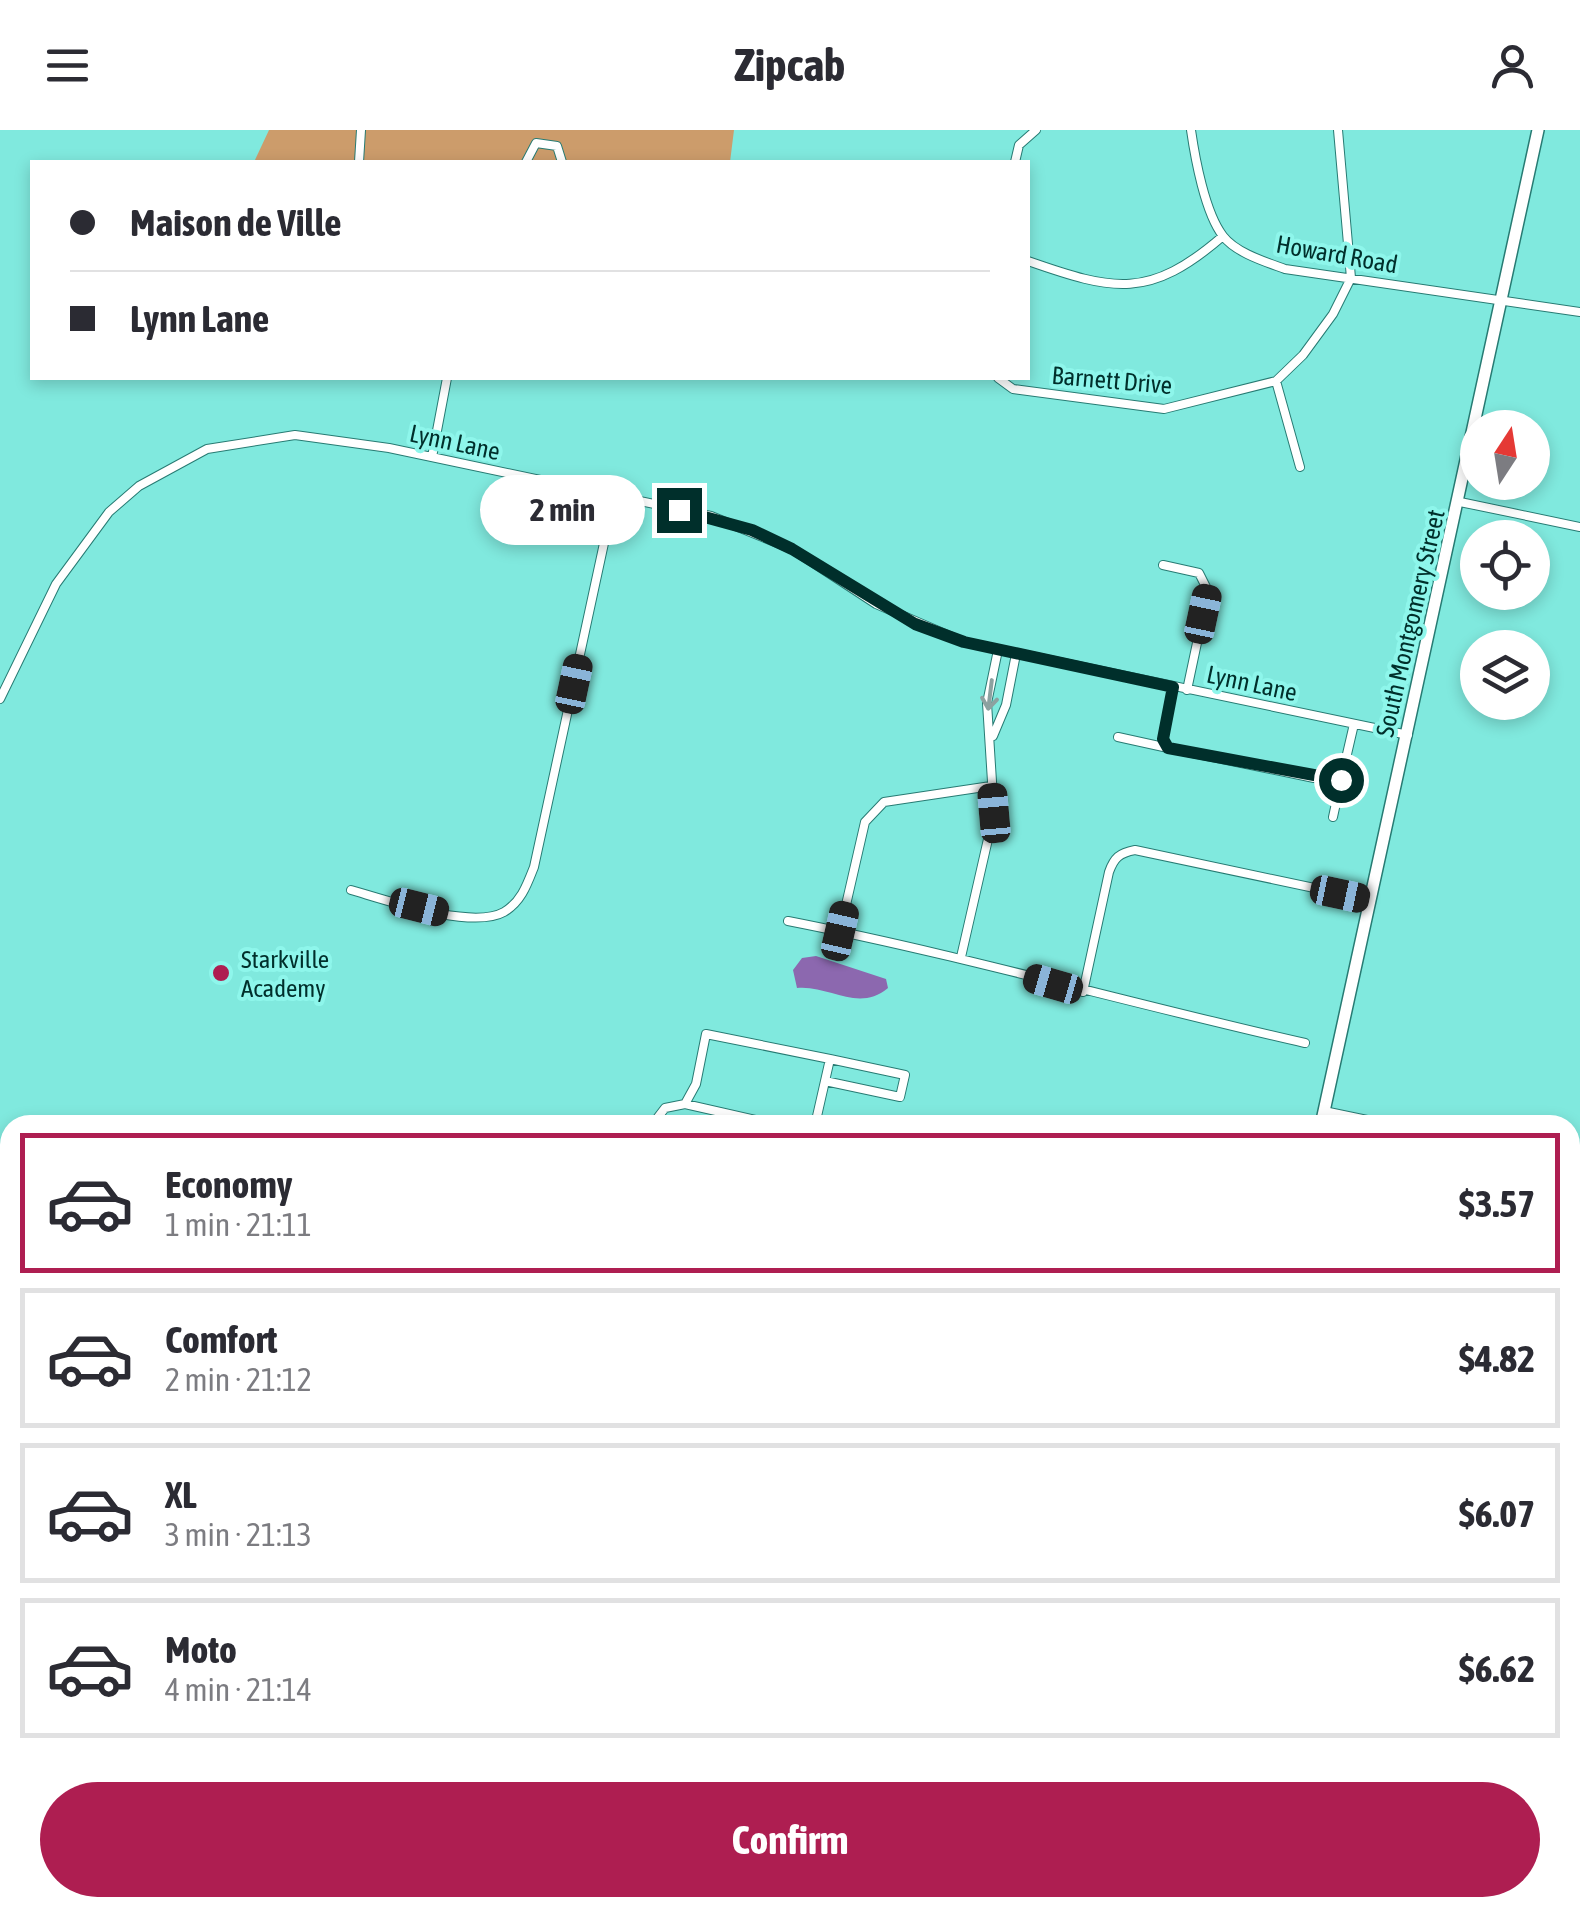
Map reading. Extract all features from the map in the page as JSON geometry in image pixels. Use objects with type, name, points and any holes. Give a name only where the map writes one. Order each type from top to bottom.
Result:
[{"type":"street","points":[[359,160],[361,130]]},
{"type":"street","points":[[1015,160],[1019,145],[1036,130]]},
{"type":"street","points":[[1030,262],[1097,285],[1141,284],[1180,269],[1223,236],[1196,165],[1191,130]]},
{"type":"street","points":[[1300,467],[1276,381],[1304,354],[1333,314],[1351,278],[1338,130]]},
{"type":"street","name":"South Montgomery Street","points":[[1323,1115],[1538,130]]},
{"type":"street","points":[[527,160],[536,143],[546,142],[557,146],[561,160]]},
{"type":"street","name":"Howard Road","points":[[1223,236],[1257,259],[1285,269],[1580,312]]},
{"type":"street","points":[[432,458],[448,380]]},
{"type":"street","name":"Barnett Drive","points":[[1001,380],[1013,389],[1164,410],[1276,381]]},
{"type":"street","name":"Lynn Lane","points":[[0,699],[80,546],[109,512],[172,466],[207,449],[295,435],[340,438],[711,516],[792,549],[915,624],[998,650],[1408,735]]},
{"type":"street","points":[[350,890],[474,918],[495,916],[521,898],[534,867],[614,497]]},
{"type":"street","points":[[1460,502],[1580,527]]},
{"type":"street","points":[[1162,565],[1198,574],[1208,590],[1187,690]]},
{"type":"street","points":[[961,957],[994,813],[987,704],[998,650]]},
{"type":"street","points":[[991,740],[1006,704],[1016,654]]},
{"type":"street","points":[[1168,748],[1163,739],[1173,687]]},
{"type":"street","points":[[1333,816],[1354,724]]},
{"type":"street","points":[[1118,737],[1341,780]]},
{"type":"street","points":[[840,931],[865,822],[872,810],[884,802],[991,786]]},
{"type":"street","points":[[1084,992],[1109,872],[1113,859],[1123,852],[1134,850],[1371,900]]},
{"type":"street","points":[[788,920],[961,957],[1084,992],[1305,1043]]},
{"type":"street","points":[[685,1104],[696,1084],[706,1034],[905,1075],[900,1097],[825,1081]]},
{"type":"street","points":[[818,1115],[830,1060]]},
{"type":"street","points":[[660,1115],[665,1108],[685,1104],[734,1115]]},
{"type":"street","points":[[1324,1111],[1343,1115]]},
{"type":"shaded area","points":[[269,130],[734,130],[730,160],[255,160]]},
{"type":"shaded area","points":[[816,956],[886,979],[888,988],[877,995],[855,998],[797,988],[793,970],[802,958]]},
{"type":"place","name":"Starkville Academy","points":[[221,973]]},
{"type":"route","points":[[679,510],[752,530],[792,549],[876,604],[964,642],[1173,687],[1163,739],[1168,748],[1341,780]]}]
